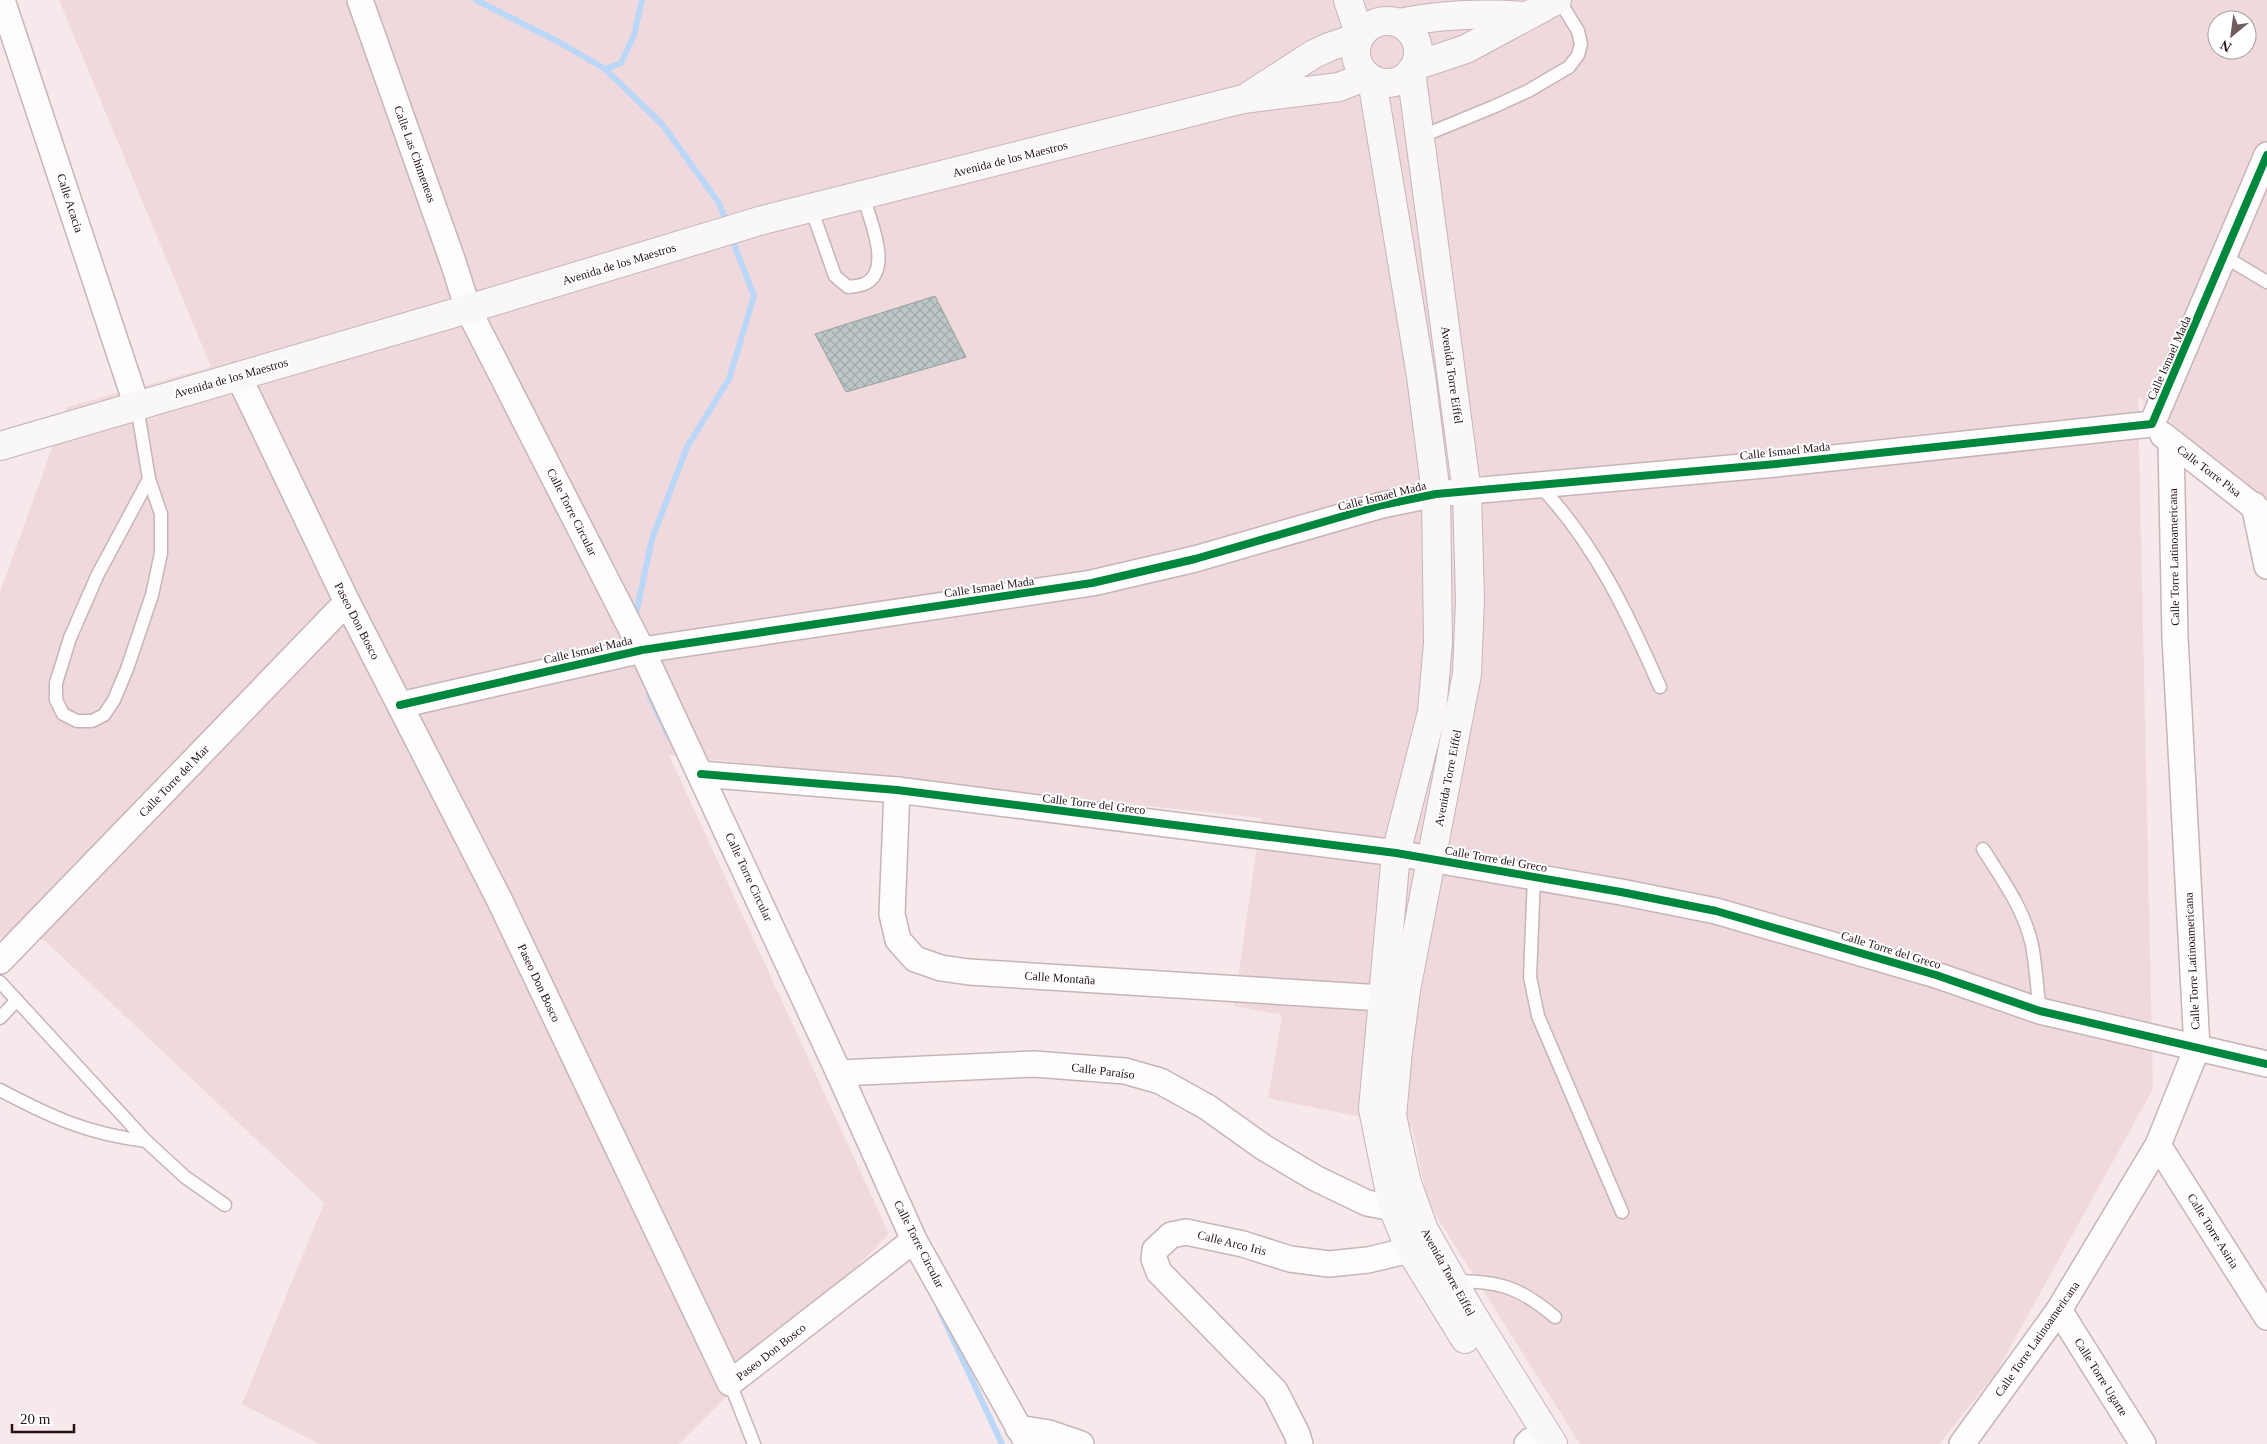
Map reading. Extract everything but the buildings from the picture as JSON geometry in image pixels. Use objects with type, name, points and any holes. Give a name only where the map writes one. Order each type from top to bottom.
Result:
[{"type":"street","name":"Calle Acacia","points":[[2,0],[137,406]]},
{"type":"street","name":"Calle Las Chimeneas","points":[[360,0],[453,262],[468,310]]},
{"type":"street","points":[[1348,0],[1359,36]]},
{"type":"street","points":[[1413,69],[1466,49],[1558,0]]},
{"type":"street","points":[[1397,15],[1418,46],[1418,56],[1413,69],[1403,79],[1393,83],[1382,83],[1369,78],[1360,68],[1356,58],[1359,36],[1376,22],[1387,21],[1397,15],[1426,17],[1458,14],[1527,16]]},
{"type":"street","name":"Avenida de los Maestros","points":[[1243,99],[1312,56],[1359,36]]},
{"type":"street","name":"Avenida Torre Eiffel","points":[[1413,69],[1420,137],[1468,493],[1470,600],[1467,674],[1406,990],[1392,1116],[1407,1183],[1424,1230],[1453,1281],[1535,1443]]},
{"type":"street","name":"Avenida de los Maestros","points":[[0,446],[238,375],[468,310],[763,220],[1243,99],[1339,87],[1369,78]]},
{"type":"street","name":"Avenida Torre Eiffel","points":[[1369,78],[1421,376],[1436,494],[1438,643],[1432,712],[1396,853],[1373,1109],[1393,1208],[1410,1250],[1535,1443]]},
{"type":"street","name":"Calle Ismael Mada","points":[[400,705],[642,650],[1092,583],[1204,557],[1382,505],[1436,494],[1468,493],[1776,464],[2152,424],[2267,155]]},
{"type":"street","name":"Calle Torre Circular","points":[[468,310],[642,650],[839,1073],[914,1240],[1023,1436]]},
{"type":"street","name":"Paseo Don Bosco","points":[[238,375],[347,602],[499,899],[730,1383],[914,1240]]},
{"type":"street","name":"Calle Torre Pisa","points":[[2152,424],[2171,443],[2261,511]]},
{"type":"street","name":"Calle Torre Latinoamericana","points":[[1962,1444],[2059,1310],[2158,1145],[2197,1048],[2175,637],[2171,443]]},
{"type":"street","points":[[2261,511],[2267,566]]},
{"type":"street","name":"Calle Torre del Mar","points":[[0,960],[347,602]]},
{"type":"street","name":"Calle Torre del Greco","points":[[701,774],[897,790],[1396,853],[1716,910],[1936,975],[2040,1010],[2267,1064]]},
{"type":"street","name":"Calle Montaña","points":[[897,790],[892,914],[898,940],[915,959],[941,968],[969,972],[1382,998]]},
{"type":"street","name":"Calle Paraíso","points":[[839,1073],[1034,1064],[1125,1071],[1160,1081],[1207,1107],[1263,1147],[1315,1178],[1367,1203],[1393,1208]]},
{"type":"street","name":"Calle Torre Asiria","points":[[2158,1145],[2267,1317]]},
{"type":"street","name":"Calle Arco Iris","points":[[1300,1444],[1297,1434],[1274,1391],[1159,1272],[1154,1259],[1155,1250],[1171,1235],[1186,1232],[1243,1244],[1290,1259],[1329,1264],[1368,1260],[1410,1250]]},
{"type":"street","name":"Calle Torre Ugarte","points":[[2059,1310],[2143,1444]]},
{"type":"street","points":[[1023,1436],[1050,1433],[1081,1444]]},
{"type":"lane","points":[[1420,137],[1502,103],[1569,67],[1578,55],[1581,44],[1578,31],[1558,0]]},
{"type":"lane","points":[[812,208],[835,276],[848,287],[864,284],[876,274],[880,259],[863,195]]},
{"type":"lane","points":[[2225,257],[2267,282]]},
{"type":"lane","points":[[137,406],[149,479],[161,514],[161,553],[152,595],[136,644],[114,700],[104,715],[92,721],[77,721],[62,714],[56,700],[56,683],[70,638],[97,576],[149,479]]},
{"type":"lane","points":[[1539,485],[1560,507],[1613,585],[1660,687]]},
{"type":"lane","points":[[1983,849],[2009,888],[2021,913],[2032,944],[2040,1010]]},
{"type":"lane","points":[[1534,877],[1530,977],[1538,1016],[1622,1212]]},
{"type":"lane","points":[[0,982],[146,1141],[185,1177],[225,1205]]},
{"type":"lane","points":[[0,1018],[17,1000]]},
{"type":"lane","points":[[0,1090],[76,1126],[104,1135],[146,1141]]},
{"type":"lane","points":[[1453,1281],[1480,1281],[1519,1291],[1538,1302],[1555,1317]]},
{"type":"lane","points":[[730,1383],[755,1443]]},
{"type":"shaded area","points":[[59,0],[2267,0],[2267,509],[2179,429],[2138,397],[2153,1089],[1996,1373],[1939,1444],[1580,1444],[1428,1203],[1412,1127],[1268,1098],[1282,1015],[1234,1006],[1261,818],[669,755],[889,1234],[679,1444],[319,1444],[242,1404],[324,1203],[44,940],[0,938],[0,592],[67,407],[211,367]]},
{"type":"waterway","points":[[476,0],[557,41],[605,69],[621,63],[634,35],[642,0]]},
{"type":"waterway","points":[[605,69],[662,124],[719,203],[727,224]]},
{"type":"waterway","points":[[637,620],[636,614],[652,539],[687,447],[729,379],[754,296],[731,236]]},
{"type":"waterway","points":[[648,687],[650,697],[669,737]]},
{"type":"waterway","points":[[939,1309],[1002,1444]]},
{"type":"cycle path","points":[[400,705],[642,650],[1092,583],[1195,559],[1382,505],[1436,494],[1776,464],[2152,424],[2267,155]]},
{"type":"cycle path","points":[[701,774],[897,790],[1396,853],[1621,892],[1716,911],[1936,975],[2040,1011],[2267,1064]]}]
